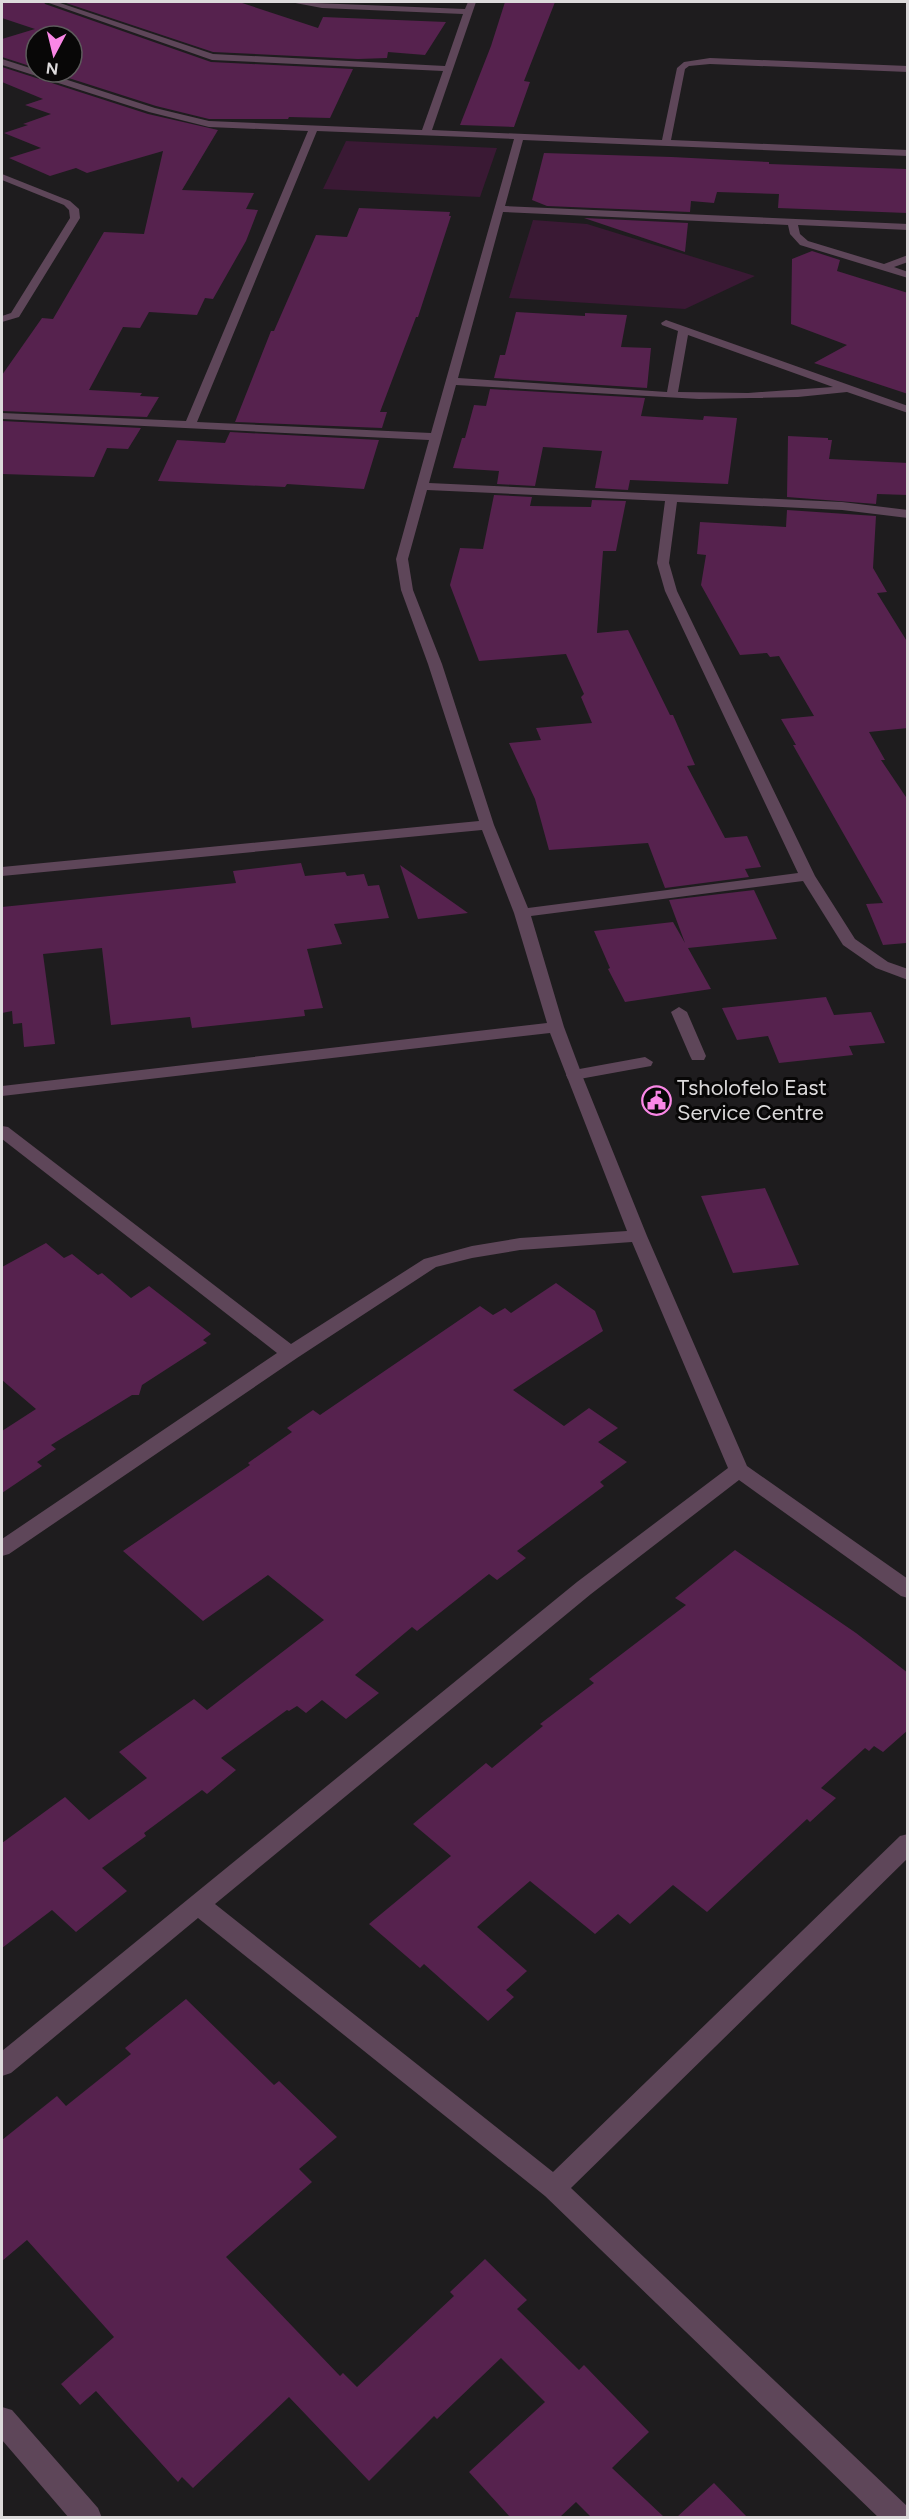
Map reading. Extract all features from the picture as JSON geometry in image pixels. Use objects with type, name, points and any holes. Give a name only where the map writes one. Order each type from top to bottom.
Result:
[{"type":"street","points":[[50,2],[212,57],[448,69]]},
{"type":"street","points":[[294,2],[468,12]]},
{"type":"street","points":[[426,133],[472,2]]},
{"type":"street","points":[[666,144],[681,68],[687,64],[710,61],[908,69]]},
{"type":"street","points":[[2,62],[183,120],[209,124],[908,153]]},
{"type":"street","points":[[190,425],[313,130]]},
{"type":"street","points":[[519,137],[402,559],[407,590],[435,664],[488,825],[522,913],[556,1027],[574,1076],[638,1236],[740,1470],[908,1590]]},
{"type":"street","points":[[2,177],[67,203],[74,209],[75,218],[15,315],[2,319]]},
{"type":"street","points":[[499,209],[908,227]]},
{"type":"street","points":[[793,222],[793,232],[797,239],[804,243],[908,275]]},
{"type":"street","points":[[884,268],[908,258]]},
{"type":"street","points":[[666,323],[908,410]]},
{"type":"street","points":[[672,394],[684,329]]},
{"type":"street","points":[[451,381],[672,394],[771,396],[846,389]]},
{"type":"street","points":[[2,416],[436,437]]},
{"type":"street","points":[[422,486],[842,506],[908,514]]},
{"type":"street","points":[[671,499],[663,562],[671,591],[807,876],[849,942],[882,965],[908,975]]},
{"type":"street","points":[[2,872],[488,825]]},
{"type":"street","points":[[522,913],[807,876]]},
{"type":"street","points":[[679,1012],[698,1056]]},
{"type":"street","points":[[2,1091],[556,1027]]},
{"type":"street","points":[[574,1076],[645,1062]]},
{"type":"street","points":[[2,1131],[290,1353]]},
{"type":"street","points":[[2,1549],[290,1353],[430,1263],[472,1252],[519,1244],[638,1236]]},
{"type":"street","points":[[2,2065],[584,1588],[740,1470]]},
{"type":"street","points":[[554,2188],[908,1843]]},
{"type":"street","points":[[198,1904],[554,2188],[899,2517]]},
{"type":"street","points":[[2,2420],[88,2517]]},
{"type":"shaded area","points":[[346,141],[497,148],[480,197],[323,189]]},
{"type":"shaded area","points":[[533,220],[587,224],[755,276],[685,309],[509,298]]},
{"type":"building","points":[[2,2],[44,2],[211,62],[353,69],[330,118],[209,119],[156,106],[84,83],[84,24],[24,25],[2,18]]},
{"type":"building","points":[[63,2],[239,2],[318,28],[323,17],[446,22],[425,55],[388,52],[387,58],[358,59],[213,52]]},
{"type":"building","points":[[505,2],[555,2],[524,81],[530,82],[514,127],[460,125],[491,46]]},
{"type":"building","points":[[24,32],[24,64],[2,57],[2,39]]},
{"type":"building","points":[[2,67],[24,74],[24,84],[55,84],[148,114],[218,130],[182,190],[254,193],[246,209],[258,210],[246,241],[213,299],[205,298],[197,315],[149,312],[140,328],[123,327],[89,390],[142,393],[140,396],[159,397],[147,417],[2,411],[2,375],[42,318],[53,319],[104,232],[144,234],[163,151],[87,173],[76,168],[50,176],[9,158],[41,148],[4,133],[51,114],[25,105],[43,99],[2,82]]},
{"type":"building","points":[[544,153],[906,169],[907,213],[778,208],[779,194],[717,192],[714,203],[691,201],[690,212],[547,206],[532,200]]},
{"type":"building","points":[[359,208],[450,212],[449,216],[451,216],[418,317],[416,317],[380,412],[387,412],[382,428],[235,422],[271,331],[274,331],[316,235],[347,237]]},
{"type":"building","points":[[584,218],[688,223],[685,252]]},
{"type":"building","points":[[812,251],[840,260],[837,271],[908,293],[908,394],[814,363],[847,345],[791,324],[792,259]]},
{"type":"building","points":[[516,312],[585,316],[585,313],[627,315],[621,347],[651,348],[647,388],[494,378],[500,355],[505,355]]},
{"type":"building","points":[[490,389],[645,398],[641,416],[703,420],[704,416],[737,418],[728,484],[630,480],[628,490],[595,488],[602,451],[543,447],[535,486],[497,484],[499,471],[453,468],[462,438],[465,438],[474,405],[486,406]]},
{"type":"building","points":[[2,421],[141,428],[128,449],[107,448],[94,477],[2,474]]},
{"type":"building","points":[[230,432],[379,440],[364,489],[287,484],[285,487],[158,481],[177,440],[225,443]]},
{"type":"building","points":[[788,436],[832,440],[829,459],[908,463],[908,495],[877,494],[876,504],[787,497]]},
{"type":"building","points":[[494,495],[532,497],[530,506],[591,507],[592,500],[626,501],[616,551],[603,551],[597,633],[628,630],[670,715],[673,715],[695,765],[687,766],[725,838],[747,836],[761,867],[745,869],[749,877],[665,888],[648,843],[549,850],[535,799],[509,743],[541,740],[536,728],[592,723],[581,697],[584,694],[566,654],[479,661],[450,585],[460,548],[483,549]]},
{"type":"building","points":[[787,510],[876,516],[873,568],[887,592],[877,593],[908,643],[908,728],[869,732],[885,760],[881,760],[908,800],[908,945],[906,943],[883,945],[866,904],[883,903],[793,745],[796,745],[781,719],[814,716],[779,656],[770,657],[767,653],[740,655],[701,585],[706,555],[697,554],[700,522],[786,527]]},
{"type":"building","points":[[301,863],[305,876],[345,872],[347,876],[364,874],[368,886],[379,885],[389,918],[334,924],[342,944],[307,949],[323,1008],[304,1010],[305,1016],[192,1028],[190,1017],[111,1025],[102,948],[43,954],[55,1044],[24,1047],[22,1023],[13,1024],[12,1011],[2,1013],[2,907],[236,883],[233,871]]},
{"type":"building","points":[[400,865],[468,913],[418,919]]},
{"type":"building","points":[[754,890],[777,939],[688,948],[711,989],[625,1002],[608,969],[610,968],[594,931],[673,922],[685,943],[669,900]]},
{"type":"building","points":[[826,997],[834,1015],[871,1012],[885,1043],[849,1046],[853,1055],[779,1063],[768,1036],[737,1040],[722,1008]]},
{"type":"building","points":[[765,1188],[799,1265],[733,1273],[701,1196]]},
{"type":"building","points":[[46,1243],[64,1258],[72,1254],[98,1275],[102,1273],[131,1298],[149,1286],[211,1334],[203,1340],[207,1343],[142,1385],[139,1395],[132,1395],[51,1445],[56,1449],[37,1462],[42,1466],[2,1493],[2,1431],[36,1409],[2,1380],[2,1267]]},
{"type":"building","points":[[556,1283],[595,1311],[603,1331],[513,1390],[564,1426],[589,1408],[618,1428],[598,1442],[627,1462],[600,1482],[604,1486],[517,1551],[526,1558],[497,1580],[489,1574],[417,1631],[412,1627],[355,1675],[379,1693],[346,1719],[322,1700],[306,1713],[297,1706],[287,1710],[221,1758],[236,1770],[207,1794],[202,1790],[144,1833],[146,1836],[102,1868],[127,1891],[76,1932],[52,1910],[2,1948],[2,1843],[65,1797],[89,1820],[147,1778],[119,1752],[194,1699],[207,1710],[324,1620],[268,1575],[203,1621],[123,1551],[250,1465],[248,1463],[292,1432],[287,1428],[313,1410],[320,1415],[480,1306],[493,1315],[505,1308],[511,1313]]},
{"type":"building","points":[[735,1550],[856,1633],[908,1673],[908,1730],[883,1752],[874,1746],[869,1751],[865,1748],[821,1788],[836,1798],[810,1822],[807,1819],[707,1912],[673,1885],[630,1924],[618,1914],[595,1934],[530,1881],[477,1927],[527,1971],[506,1990],[514,1997],[488,2021],[424,1964],[420,1968],[369,1924],[451,1856],[413,1824],[486,1763],[492,1768],[543,1726],[540,1724],[594,1683],[589,1679],[686,1605],[675,1598]]},
{"type":"building","points":[[186,1999],[274,2085],[279,2081],[337,2137],[299,2169],[312,2182],[226,2257],[340,2376],[343,2373],[357,2387],[454,2296],[450,2292],[485,2259],[527,2300],[517,2309],[579,2370],[584,2365],[649,2432],[612,2468],[664,2517],[591,2517],[576,2502],[560,2517],[510,2517],[469,2472],[545,2402],[501,2358],[437,2419],[434,2416],[369,2481],[289,2397],[193,2488],[182,2477],[178,2482],[96,2391],[80,2405],[61,2384],[114,2337],[27,2240],[2,2261],[2,2140],[57,2096],[66,2106],[131,2054],[125,2048]]},
{"type":"building","points":[[714,2483],[747,2517],[677,2517]]},
{"type":"place","name":"Tsholofelo East Service Centre","points":[[656,1100]]}]
